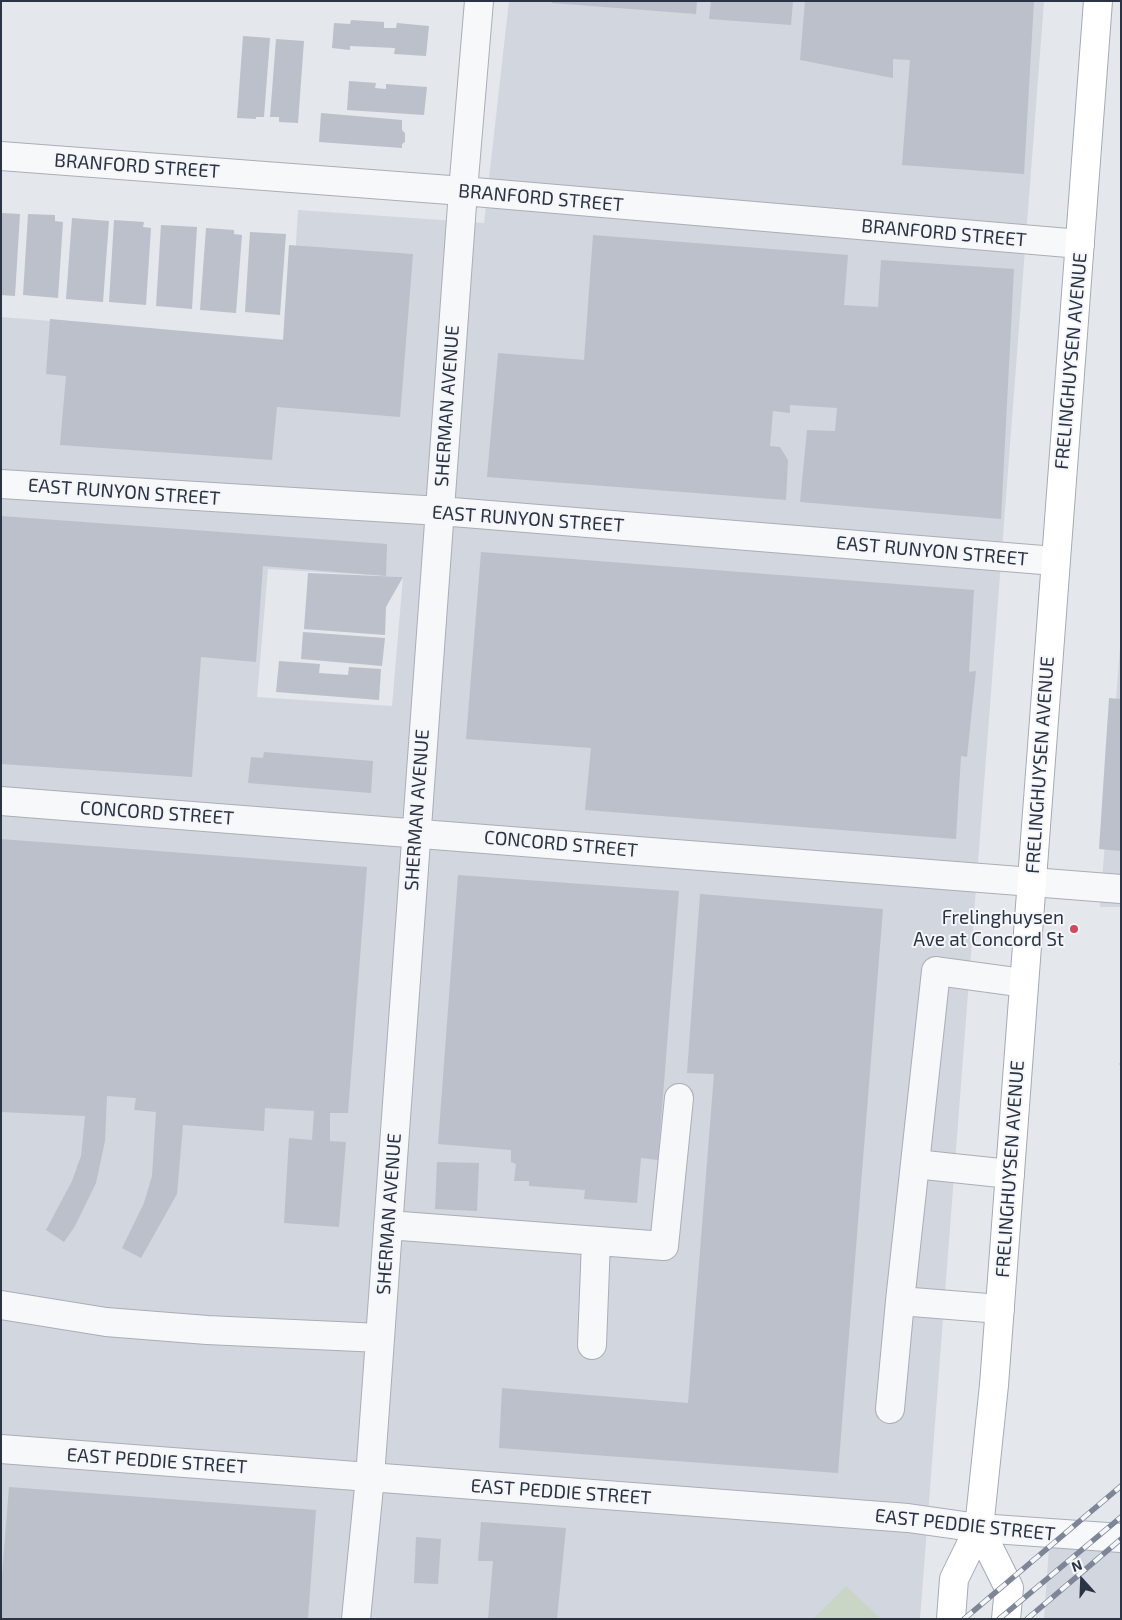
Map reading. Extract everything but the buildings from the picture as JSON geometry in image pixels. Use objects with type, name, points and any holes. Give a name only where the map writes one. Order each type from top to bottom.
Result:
[{"type":"main road","name":"FRELINGHUYSEN AVENUE","points":[[951,1619],[954,1579],[979,1528],[994,1385],[1098,1]]},
{"type":"main road","points":[[979,1528],[1009,1588],[1006,1619]]},
{"type":"street","name":"SHERMAN AVENUE","points":[[356,1619],[370,1477],[463,191],[480,1]]},
{"type":"street","name":"BRANFORD STREET","points":[[1,156],[463,191],[1080,244]]},
{"type":"street","name":"EAST RUNYON STREET","points":[[1,484],[440,511],[1055,561]]},
{"type":"street","name":"CONCORD STREET","points":[[1,801],[1121,889]]},
{"type":"street","points":[[890,1409],[936,971],[1024,983]]},
{"type":"street","points":[[388,1225],[664,1246],[679,1098]]},
{"type":"street","points":[[915,1164],[1010,1174]]},
{"type":"street","points":[[592,1345],[596,1241]]},
{"type":"street","points":[[900,1301],[1000,1309]]},
{"type":"street","points":[[1,1305],[106,1322],[207,1330],[380,1338]]},
{"type":"street","name":"EAST PEDDIE STREET","points":[[1,1449],[908,1518],[979,1528],[1121,1538]]},
{"type":"shaded area","points":[[509,1],[1044,1],[920,1619],[1,1619],[1,317],[290,340],[298,210],[484,223]],"holes":[[[268,569],[403,577],[392,706],[257,697]]]},
{"type":"shaded area","points":[[1121,634],[1121,907],[1100,907]]},
{"type":"shaded area","points":[[1051,1519],[1121,1523],[1121,1619],[1044,1619]]},
{"type":"green space","points":[[846,1586],[881,1619],[813,1619]]},
{"type":"railway","points":[[964,1619],[1121,1486]]},
{"type":"railway","points":[[999,1619],[1121,1517]]},
{"type":"railway","points":[[1027,1619],[1121,1539]]},
{"type":"place","name":"Frelinghuysen Ave at Concord St","points":[[1074,929]]}]
